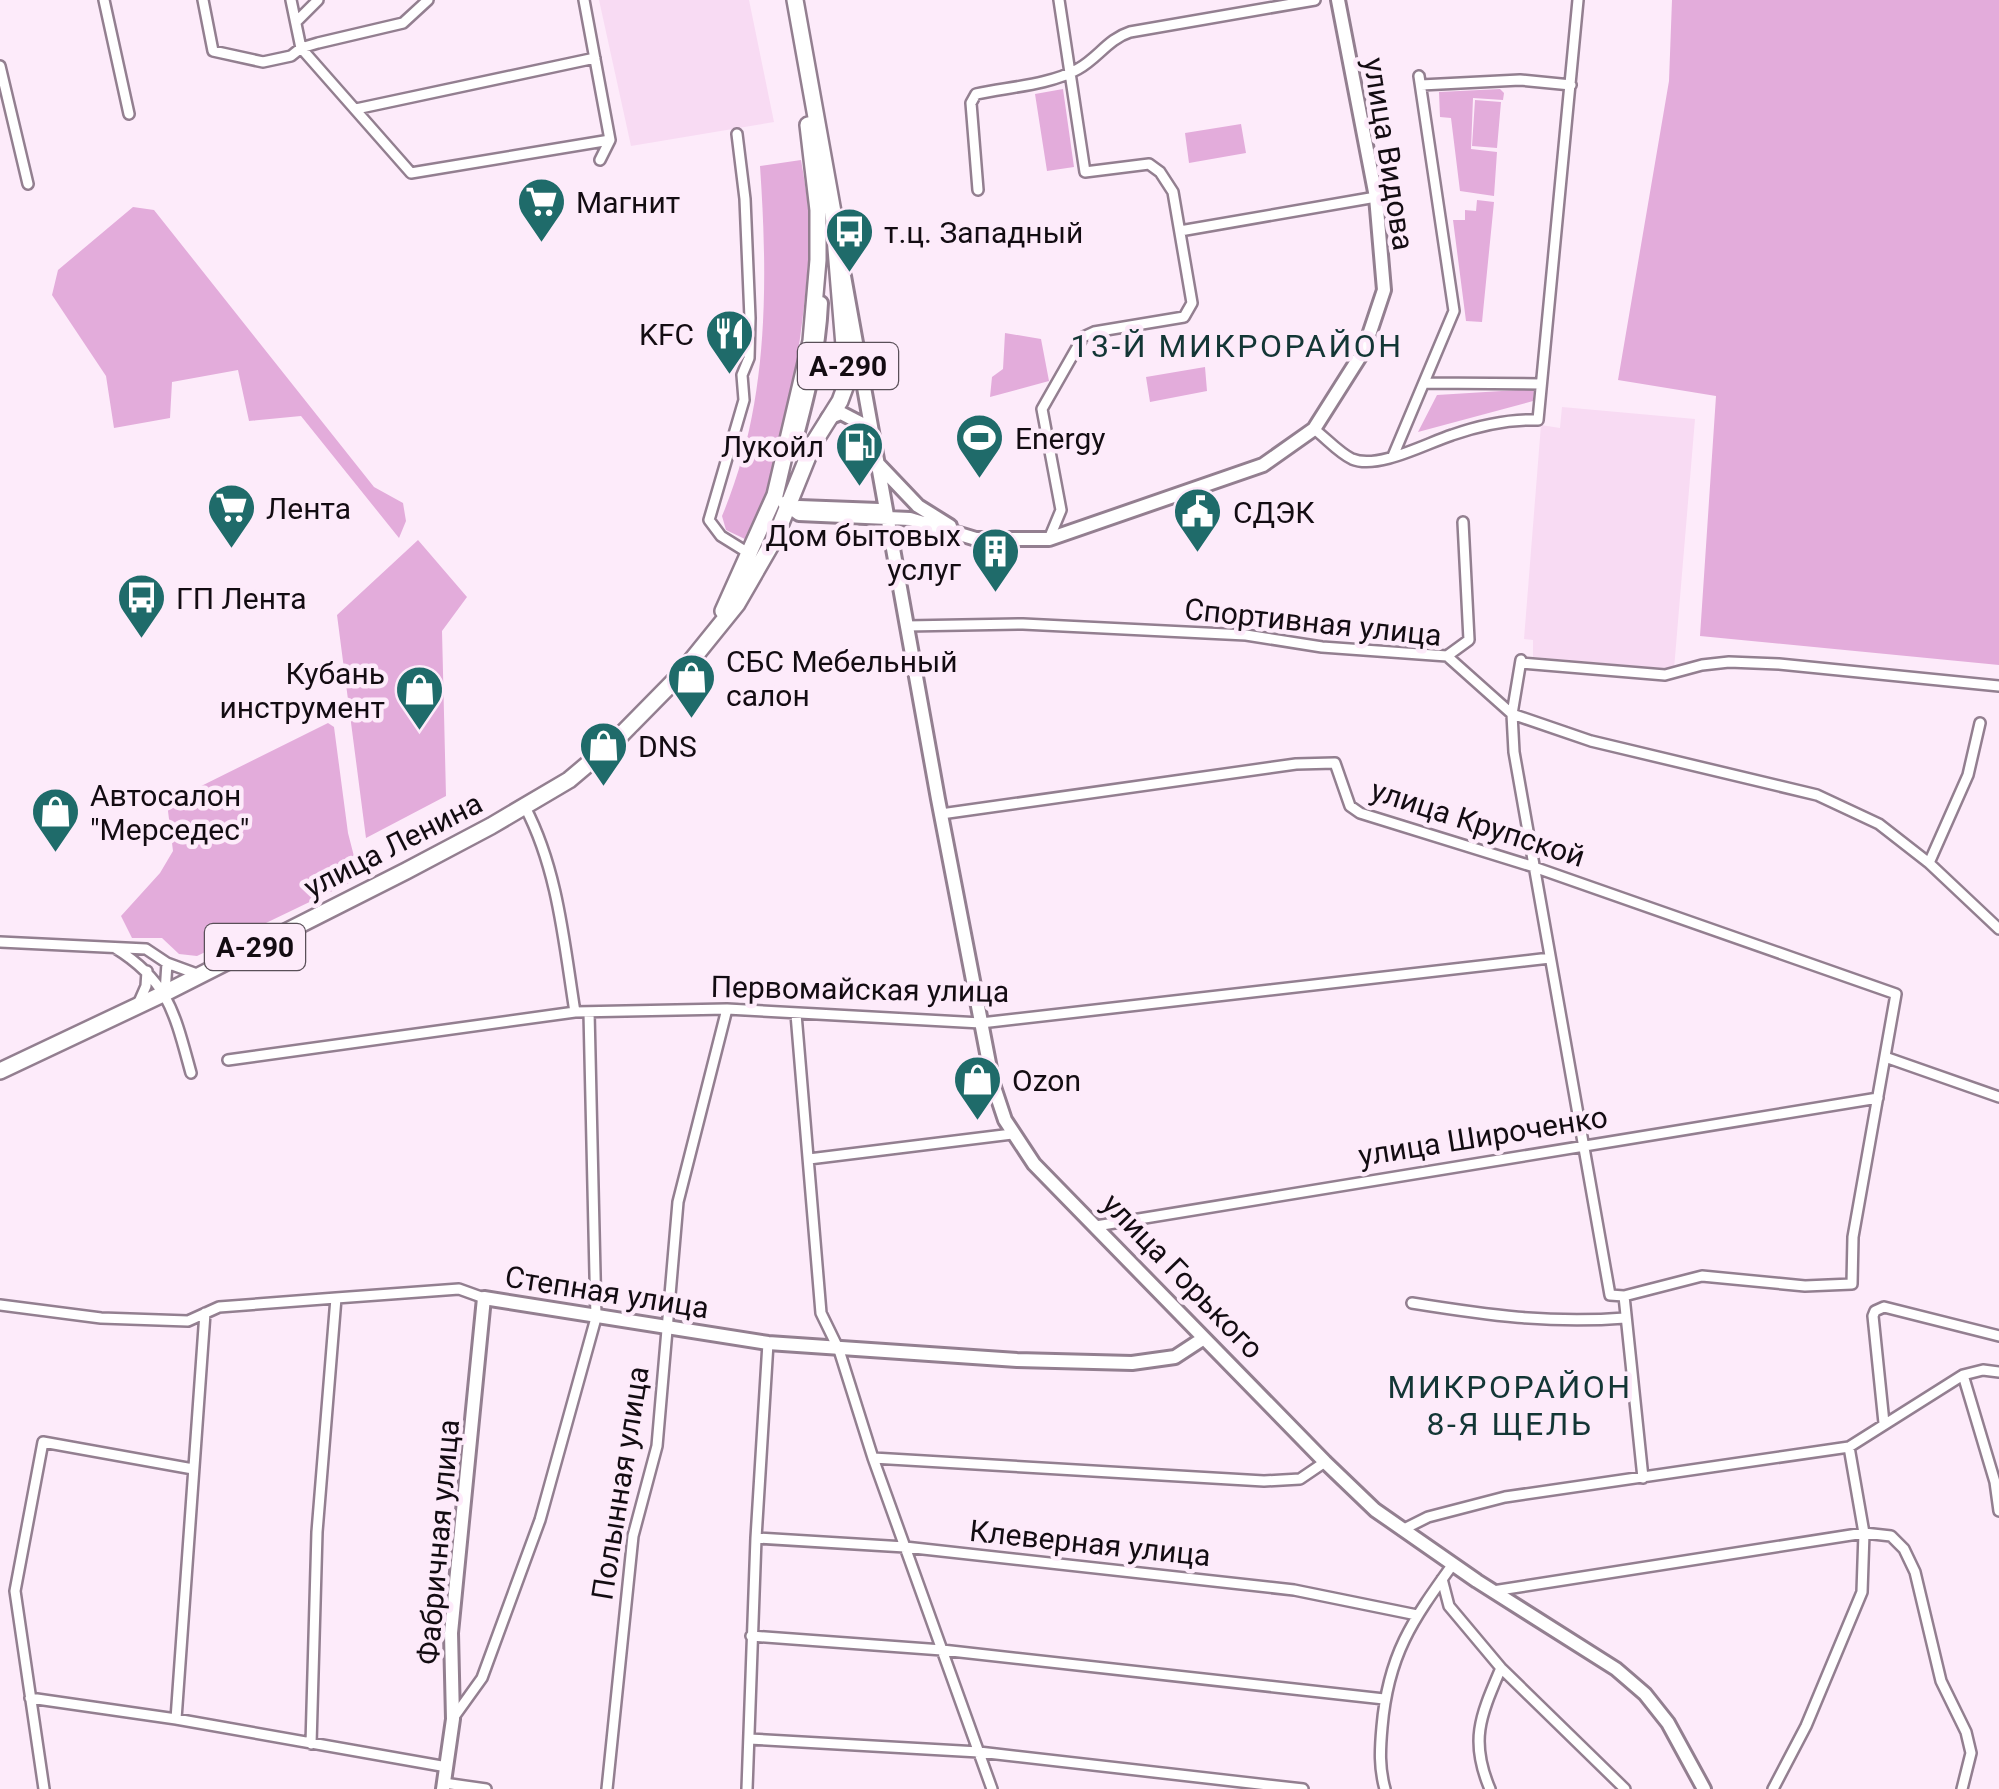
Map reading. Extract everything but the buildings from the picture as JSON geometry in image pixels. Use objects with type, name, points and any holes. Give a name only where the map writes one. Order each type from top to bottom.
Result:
[{"type":"highway","points":[[784,0],[804,101]]},
{"type":"highway","points":[[795,0],[834,212]]},
{"type":"highway","name":"А-290","points":[[714,633],[775,495],[810,341],[818,226],[804,101]]},
{"type":"highway","name":"А-290","points":[[714,633],[737,604],[775,538],[826,418],[840,401],[847,382],[834,212]]},
{"type":"highway","name":"улица Ленина","points":[[0,1072],[416,866],[569,780],[614,742],[678,677],[714,633]]},
{"type":"main road","name":"улица Видова","points":[[886,514],[996,541],[1049,539],[1262,465],[1314,429],[1364,350],[1384,290],[1376,197],[1338,0]]},
{"type":"main road","points":[[804,101],[812,110],[822,198],[820,331],[782,500],[799,514],[886,514]]},
{"type":"main road","points":[[834,212],[886,514]]},
{"type":"main road","points":[[826,418],[841,413],[870,428]]},
{"type":"main road","points":[[876,460],[918,506],[965,535]]},
{"type":"main road","points":[[769,510],[886,514]]},
{"type":"main road","name":"улица Горького","points":[[886,514],[993,1084],[1012,1134],[1034,1164],[1324,1462],[1402,1530],[1616,1669],[1644,1694],[1668,1724],[1704,1789]]},
{"type":"main road","points":[[775,538],[794,523],[816,516]]},
{"type":"main road","name":"Степная улица","points":[[484,1298],[596,1318],[839,1350],[1132,1363],[1175,1356],[1204,1338]]},
{"type":"main road","name":"Фабричная улица","points":[[444,1786],[452,1719],[451,1633],[484,1298]]},
{"type":"street","points":[[104,0],[129,114]]},
{"type":"street","points":[[203,0],[213,51],[264,62],[291,56],[301,48],[402,23],[428,0]]},
{"type":"street","points":[[291,0],[301,48],[411,173],[610,140]]},
{"type":"street","points":[[296,22],[318,0]]},
{"type":"street","points":[[584,0],[610,140],[600,160]]},
{"type":"street","points":[[1049,539],[1062,510],[1042,409],[1082,337],[1184,317],[1192,303],[1176,202],[1169,182],[1149,164],[1085,172],[1059,0]]},
{"type":"street","points":[[978,190],[971,103],[976,94],[1070,73],[1112,39],[1130,32],[1315,0]]},
{"type":"street","points":[[1314,429],[1352,459],[1368,461],[1455,434],[1518,419],[1538,420],[1578,0]]},
{"type":"street","points":[[356,109],[595,58]]},
{"type":"street","points":[[0,66],[28,184]]},
{"type":"street","points":[[1393,456],[1454,311],[1420,81],[1520,80],[1572,85]]},
{"type":"street","points":[[737,134],[745,200],[749,358],[742,374],[744,400],[710,520],[721,536],[750,554]]},
{"type":"street","points":[[1180,231],[1376,197]]},
{"type":"street","points":[[1424,383],[1542,384]]},
{"type":"street","points":[[1447,656],[1468,640],[1463,522]]},
{"type":"street","name":"Спортивная улица","points":[[906,626],[1024,624],[1190,632],[1447,656],[1512,714],[1591,740],[1817,795],[1880,824],[1929,863],[1999,929]]},
{"type":"street","points":[[1999,686],[1779,664],[1702,664],[1665,675],[1521,662],[1512,714],[1532,866],[1610,1295],[1624,1296],[1702,1276],[1805,1286],[1852,1284],[1852,1238],[1884,1057],[1999,1097]]},
{"type":"street","points":[[1929,863],[1968,776],[1980,723]]},
{"type":"street","name":"улица Крупской","points":[[941,814],[1296,764],[1335,764],[1350,806],[1360,813],[1532,866],[1896,994],[1884,1057]]},
{"type":"street","points":[[525,807],[550,872],[575,1012]]},
{"type":"street","points":[[0,942],[146,949],[199,975]]},
{"type":"street","points":[[109,945],[147,971],[165,993],[191,1073]]},
{"type":"street","name":"Первомайская улица","points":[[228,1060],[575,1012],[727,1009],[981,1023],[1550,958]]},
{"type":"street","points":[[165,993],[168,963]]},
{"type":"street","points":[[136,1007],[146,986],[147,971]]},
{"type":"street","name":"Полынная улица","points":[[607,1789],[633,1536],[657,1446],[678,1202],[727,1009]]},
{"type":"street","points":[[452,1719],[482,1678],[540,1520],[596,1318],[589,1012]]},
{"type":"street","points":[[796,1014],[821,1313],[839,1350],[873,1458],[992,1789]]},
{"type":"street","name":"улица Широченко","points":[[1096,1226],[1878,1098]]},
{"type":"street","points":[[809,1159],[1012,1134]]},
{"type":"street","name":"Степная улица","points":[[0,1305],[100,1318],[188,1321],[218,1307],[459,1290],[484,1298]]},
{"type":"street","points":[[1624,1296],[1643,1478]]},
{"type":"street","points":[[312,1744],[317,1532],[336,1298]]},
{"type":"street","points":[[1412,1303],[1520,1320],[1574,1322],[1626,1318]]},
{"type":"street","points":[[1884,1424],[1875,1311],[1884,1307],[1999,1336]]},
{"type":"street","points":[[176,1720],[205,1313]]},
{"type":"street","points":[[747,1789],[768,1343]]},
{"type":"street","points":[[1402,1530],[1428,1518],[1505,1496],[1849,1447],[1963,1375],[1983,1370],[1999,1372]]},
{"type":"street","points":[[1963,1375],[1995,1482],[1999,1511]]},
{"type":"street","points":[[44,1789],[15,1591],[42,1442],[193,1469]]},
{"type":"street","points":[[1773,1789],[1806,1726],[1862,1592],[1864,1534],[1849,1447]]},
{"type":"street","points":[[873,1458],[1264,1481],[1300,1479],[1324,1462]]},
{"type":"street","points":[[1493,1590],[1864,1534],[1890,1536],[1904,1548],[1915,1572],[1941,1682],[1966,1732],[1971,1753],[1962,1789]]},
{"type":"street","name":"Клеверная улица","points":[[756,1538],[905,1547],[1294,1590],[1417,1615]]},
{"type":"street","points":[[1384,1789],[1380,1772],[1384,1699],[1395,1654],[1453,1564]]},
{"type":"street","points":[[1442,1580],[1449,1606],[1501,1668],[1625,1789]]},
{"type":"street","points":[[0,1590],[15,1591]]},
{"type":"street","points":[[752,1636],[942,1650],[1384,1699]]},
{"type":"street","points":[[1490,1789],[1480,1764],[1477,1741],[1483,1709],[1501,1668]]},
{"type":"street","points":[[30,1698],[447,1767]]},
{"type":"street","points":[[749,1739],[979,1752],[1303,1789]]},
{"type":"street","points":[[444,1786],[486,1789]]},
{"type":"shaded area","points":[[599,0],[749,0],[774,122],[631,146]]},
{"type":"shaded area","points":[[1672,0],[1999,0],[1999,665],[1700,636],[1716,396],[1618,380],[1669,81]]},
{"type":"shaded area","points":[[1063,89],[1074,167],[1047,171],[1035,94]]},
{"type":"shaded area","points":[[1500,89],[1503,100],[1473,98],[1471,149],[1497,152],[1494,196],[1460,191],[1451,118],[1440,117],[1439,92]]},
{"type":"shaded area","points":[[1475,100],[1501,102],[1497,148],[1472,146]]},
{"type":"shaded area","points":[[1241,124],[1246,153],[1189,163],[1185,133]]},
{"type":"shaded area","points":[[801,160],[809,229],[799,342],[772,483],[760,518],[747,540],[726,530],[722,516],[749,431],[762,344],[760,166]]},
{"type":"shaded area","points":[[1477,200],[1494,202],[1482,322],[1466,321],[1453,220],[1465,220],[1465,210],[1476,211]]},
{"type":"shaded area","points":[[133,207],[154,210],[374,487],[403,503],[406,521],[399,538],[301,416],[249,421],[238,370],[172,382],[170,418],[114,428],[106,376],[52,295],[58,270]]},
{"type":"shaded area","points":[[1005,333],[1041,339],[1049,381],[990,397],[992,377],[1003,369]]},
{"type":"shaded area","points":[[1205,367],[1207,391],[1150,402],[1146,377]]},
{"type":"shaded area","points":[[1534,389],[1533,401],[1418,432],[1437,395]]},
{"type":"shaded area","points":[[1562,407],[1695,419],[1674,669],[1533,657],[1533,640],[1524,639],[1541,425],[1560,428]]},
{"type":"shaded area","points":[[418,540],[467,597],[442,631],[446,796],[366,838],[337,615]]},
{"type":"shaded area","points":[[328,723],[334,727],[348,833],[357,868],[349,883],[197,956],[179,954],[162,938],[132,938],[121,916],[160,873],[173,851],[167,803]]},
{"type":"place","name":"Магнит","points":[[541,244]]},
{"type":"place","name":"т.ц. Западный","points":[[849,274]]},
{"type":"place","name":"KFC","points":[[729,376]]},
{"type":"place","name":"Energy","points":[[980,480]]},
{"type":"place","name":"Лукойл","points":[[859,488]]},
{"type":"place","name":"Лента","points":[[231,550]]},
{"type":"place","name":"СДЭК","points":[[1198,554]]},
{"type":"place","name":"Дом бытовых услуг","points":[[996,594]]},
{"type":"place","name":"ГП Лента","points":[[141,640]]},
{"type":"place","name":"СБС Мебельный салон","points":[[691,720]]},
{"type":"place","name":"Кубань инструмент","points":[[420,732]]},
{"type":"place","name":"DNS","points":[[603,788]]},
{"type":"place","name":"Автосалон \"Мерседес\"","points":[[55,854]]},
{"type":"place","name":"Ozon","points":[[977,1122]]},
{"type":"district","name":"13-Й МИКРОРАЙОН","points":[[1237,346]]},
{"type":"district","name":"МИКРОРАЙОН 8-Я ЩЕЛЬ","points":[[1510,1406]]}]
